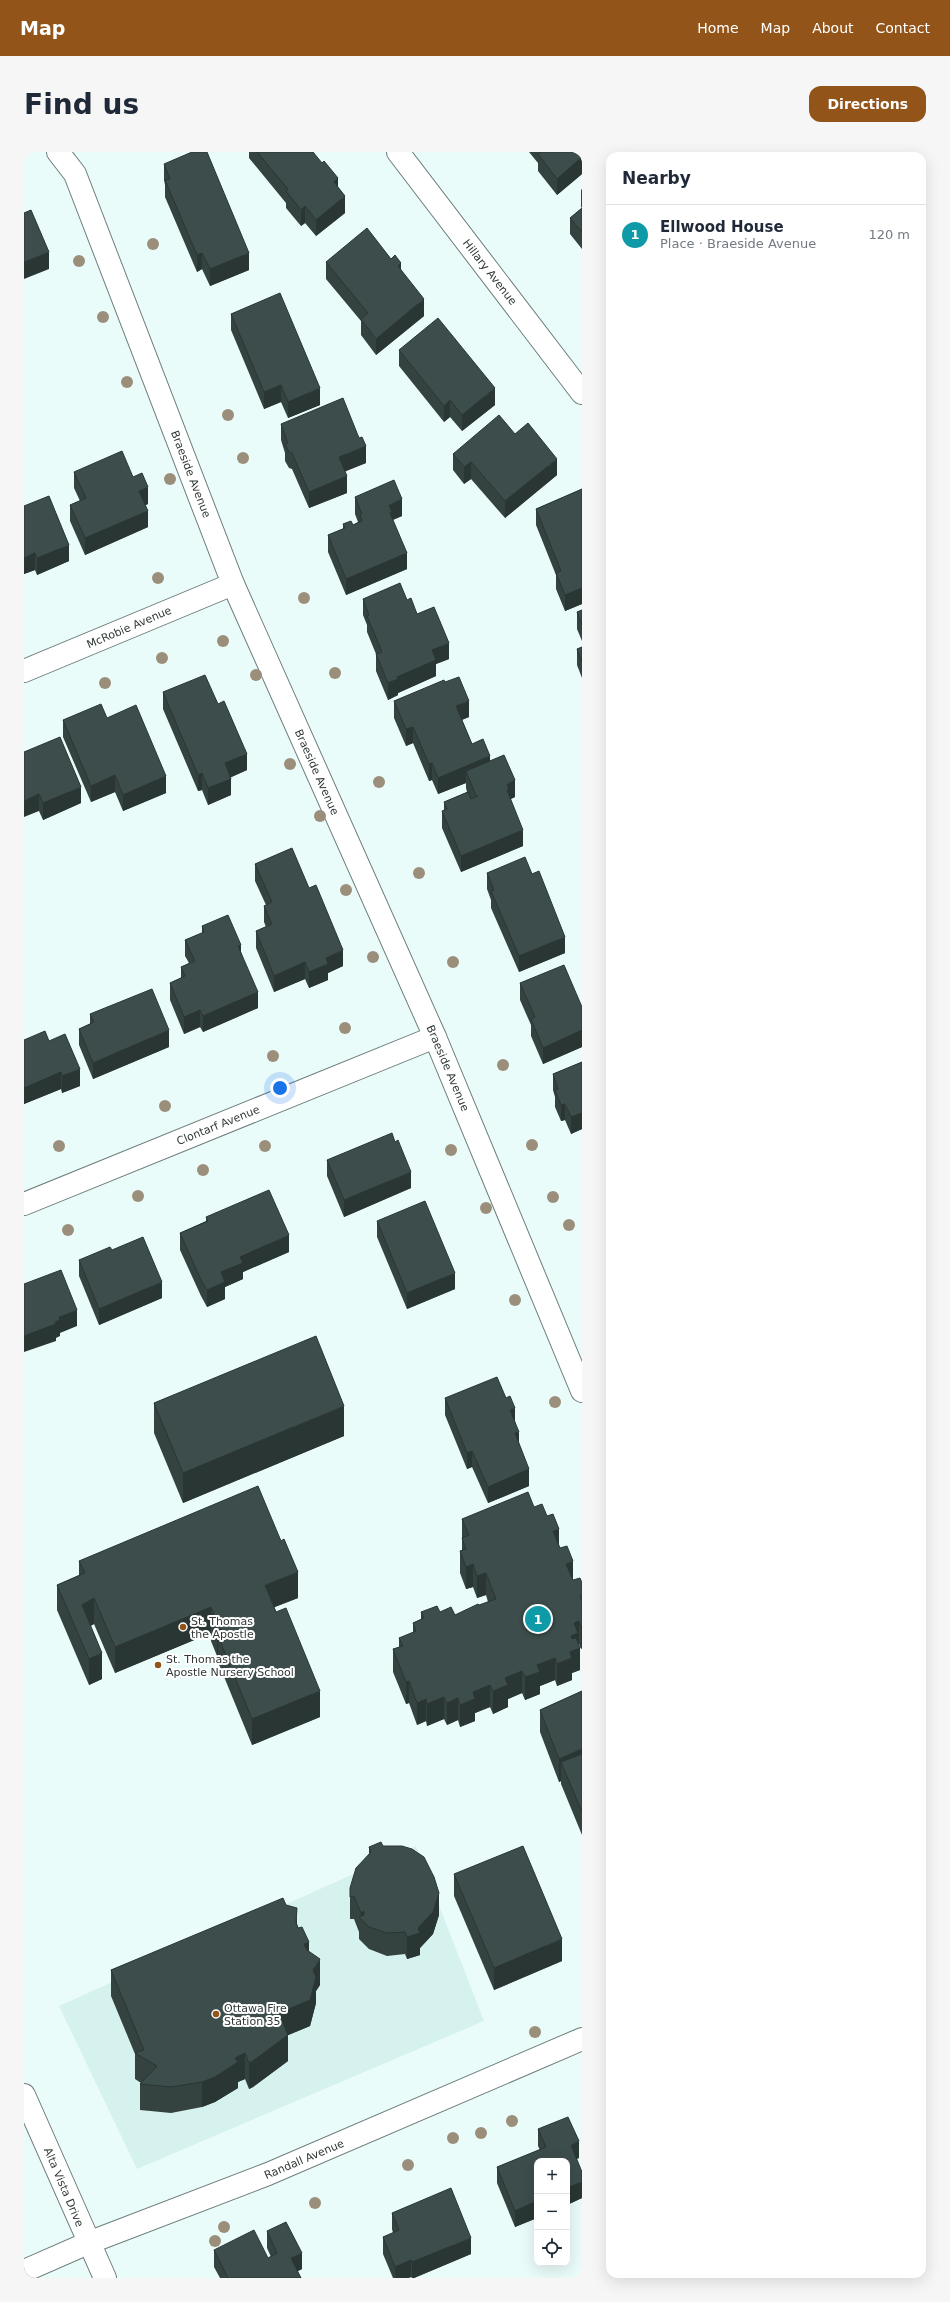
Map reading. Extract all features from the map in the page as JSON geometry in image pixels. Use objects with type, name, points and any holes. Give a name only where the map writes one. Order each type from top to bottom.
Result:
[{"type":"street","name":"Braeside Avenue","points":[[58,152],[75,174],[233,584],[435,1037],[582,1391]]},
{"type":"street","name":"Hillary Avenue","points":[[398,152],[580,384]]},
{"type":"street","name":"McRobie Avenue","points":[[24,671],[233,584]]},
{"type":"street","name":"Clontarf Avenue","points":[[24,1204],[435,1037]]},
{"type":"street","name":"Randall Avenue","points":[[24,2271],[88,2242],[268,2174],[582,2039]]},
{"type":"street","name":"Alta Vista Drive","points":[[24,2094],[105,2278]]},
{"type":"shaded area","points":[[416,1846],[484,2021],[137,2169],[59,2006]]},
{"type":"building","points":[[192,152],[207,152],[249,253],[210,269],[202,253],[197,255],[165,180],[170,179],[164,164]]},
{"type":"building","points":[[257,152],[313,152],[322,163],[324,161],[338,178],[334,182],[345,196],[316,220],[305,206],[301,210],[286,191],[288,189]]},
{"type":"building","points":[[541,152],[582,152],[582,157],[557,179],[538,154]]},
{"type":"building","points":[[582,208],[582,232],[570,218]]},
{"type":"building","points":[[31,210],[49,252],[24,262],[24,213]]},
{"type":"building","points":[[367,228],[391,259],[395,255],[401,263],[398,266],[424,299],[376,339],[361,319],[368,313],[326,262]]},
{"type":"building","points":[[280,293],[320,388],[288,402],[281,385],[264,392],[231,314]]},
{"type":"building","points":[[438,318],[495,388],[462,415],[450,400],[444,406],[399,350]]},
{"type":"building","points":[[343,398],[359,438],[362,437],[366,446],[339,457],[347,476],[309,492],[292,453],[289,452],[285,444],[288,443],[281,424]]},
{"type":"building","points":[[499,415],[515,434],[528,423],[557,459],[505,501],[471,462],[464,467],[453,454]]},
{"type":"building","points":[[122,451],[133,477],[142,473],[148,487],[139,491],[148,511],[85,538],[70,505],[86,498],[74,472]]},
{"type":"building","points":[[394,480],[402,499],[389,505],[392,512],[390,513],[407,553],[346,579],[328,535],[345,528],[343,524],[351,521],[353,525],[362,521],[360,515],[362,514],[355,497]]},
{"type":"building","points":[[582,489],[582,588],[565,595],[556,573],[561,571],[536,509]]},
{"type":"building","points":[[49,496],[69,545],[37,558],[35,553],[24,558],[24,506]]},
{"type":"building","points":[[400,583],[407,600],[411,598],[417,614],[434,607],[449,643],[432,650],[436,660],[397,677],[398,679],[388,683],[376,654],[382,652],[367,616],[369,615],[363,599]]},
{"type":"building","points":[[582,610],[582,625],[577,612]]},
{"type":"building","points":[[582,647],[582,662],[577,649]]},
{"type":"building","points":[[205,675],[218,704],[224,701],[247,754],[225,763],[231,779],[208,788],[202,773],[198,775],[163,692]]},
{"type":"building","points":[[459,677],[469,701],[456,706],[472,744],[483,739],[490,756],[438,778],[432,763],[429,764],[413,727],[406,729],[394,701],[444,680],[445,682]]},
{"type":"building","points":[[101,704],[107,718],[136,705],[166,776],[123,795],[115,775],[91,786],[63,720]]},
{"type":"building","points":[[60,737],[81,787],[43,803],[39,794],[24,801],[24,752]]},
{"type":"building","points":[[504,755],[515,780],[507,784],[509,789],[507,790],[523,830],[461,856],[442,811],[447,809],[444,802],[468,792],[471,799],[478,796],[476,796],[466,771]]},
{"type":"building","points":[[292,848],[309,888],[316,885],[343,950],[326,958],[328,964],[309,972],[305,962],[274,976],[256,931],[272,924],[264,906],[272,902],[255,864]]},
{"type":"building","points":[[525,857],[532,874],[539,871],[565,937],[519,956],[491,891],[494,890],[487,873]]},
{"type":"building","points":[[228,915],[241,945],[238,946],[258,992],[203,1016],[200,1010],[184,1017],[170,983],[185,976],[181,967],[195,961],[185,940],[204,932],[202,926]]},
{"type":"building","points":[[564,965],[582,1007],[582,1030],[543,1048],[531,1019],[535,1017],[520,983]]},
{"type":"building","points":[[152,989],[169,1030],[93,1063],[79,1029],[94,1022],[90,1014]]},
{"type":"building","points":[[45,1031],[49,1041],[65,1034],[80,1069],[62,1076],[61,1072],[24,1088],[24,1040]]},
{"type":"building","points":[[582,1062],[582,1113],[571,1117],[565,1104],[561,1105],[555,1090],[558,1089],[553,1074]]},
{"type":"building","points":[[392,1133],[395,1142],[398,1140],[411,1172],[344,1200],[327,1160]]},
{"type":"building","points":[[269,1190],[289,1235],[240,1257],[243,1263],[221,1272],[225,1282],[207,1290],[180,1233],[208,1221],[206,1217]]},
{"type":"building","points":[[425,1201],[455,1273],[407,1293],[377,1221]]},
{"type":"building","points":[[143,1237],[162,1282],[99,1309],[79,1260],[110,1247],[112,1250]]},
{"type":"building","points":[[61,1270],[77,1310],[59,1317],[60,1320],[55,1322],[56,1324],[24,1336],[24,1284]]},
{"type":"building","points":[[316,1336],[344,1406],[183,1473],[154,1403]]},
{"type":"building","points":[[497,1377],[506,1398],[510,1396],[515,1408],[510,1410],[519,1432],[515,1433],[529,1469],[488,1487],[472,1451],[467,1453],[445,1398]]},
{"type":"building","name":"St. Thomas the Apostle","points":[[258,1486],[281,1541],[284,1539],[298,1572],[265,1585],[276,1612],[286,1608],[320,1691],[252,1719],[218,1636],[223,1634],[221,1629],[217,1630],[211,1615],[214,1614],[211,1607],[115,1647],[94,1598],[82,1605],[102,1653],[89,1659],[57,1585],[85,1573],[79,1561]]},
{"type":"building","points":[[528,1492],[534,1507],[542,1504],[547,1516],[553,1514],[559,1529],[553,1531],[560,1548],[567,1546],[573,1561],[566,1564],[573,1580],[580,1578],[582,1583],[582,1595],[580,1596],[582,1601],[582,1626],[581,1627],[579,1621],[574,1623],[578,1633],[571,1636],[572,1639],[576,1638],[580,1648],[570,1652],[572,1658],[557,1664],[555,1658],[537,1665],[540,1672],[525,1677],[522,1671],[505,1678],[508,1685],[493,1691],[490,1685],[473,1692],[475,1699],[460,1705],[458,1698],[447,1703],[444,1697],[427,1704],[426,1699],[417,1703],[409,1681],[406,1682],[393,1649],[403,1646],[399,1638],[416,1631],[413,1623],[424,1618],[421,1612],[437,1606],[440,1612],[451,1607],[455,1615],[478,1604],[479,1605],[496,1599],[486,1573],[477,1576],[473,1564],[466,1567],[460,1551],[466,1549],[462,1538],[469,1535],[462,1519]]},
{"type":"building","points":[[582,1691],[582,1749],[559,1759],[540,1710]]},
{"type":"building","points":[[582,1754],[582,1812],[561,1762]]},
{"type":"building","points":[[381,1842],[383,1846],[402,1846],[412,1849],[424,1857],[434,1877],[439,1893],[433,1912],[418,1928],[420,1933],[407,1937],[405,1932],[387,1933],[369,1927],[359,1917],[364,1915],[364,1911],[361,1913],[354,1896],[350,1897],[350,1888],[356,1868],[371,1852],[369,1847]]},
{"type":"building","points":[[523,1846],[562,1939],[494,1968],[454,1874]]},
{"type":"building","name":"Ottawa Fire Station 35","points":[[283,1898],[286,1905],[297,1908],[296,1922],[298,1928],[302,1927],[309,1942],[304,1944],[307,1950],[320,1959],[313,1970],[316,1977],[310,2000],[279,2013],[288,2035],[253,2061],[249,2063],[245,2053],[235,2058],[238,2062],[215,2077],[202,2082],[171,2087],[140,2084],[157,2066],[135,2053],[144,2050],[111,1970]]},
{"type":"building","points":[[568,2117],[579,2141],[571,2145],[582,2172],[582,2182],[570,2187],[570,2158],[534,2158],[534,2202],[515,2211],[497,2167],[546,2147],[538,2129]]},
{"type":"building","points":[[451,2188],[471,2238],[412,2262],[411,2260],[395,2267],[383,2237],[399,2230],[392,2213]]},
{"type":"building","points":[[286,2222],[302,2253],[291,2258],[301,2278],[228,2278],[214,2250],[254,2230],[268,2258],[277,2253],[267,2231]]},
{"type":"place","name":"Ellwood House","points":[[538,1619]]},
{"type":"place","name":"St. Thomas the Apostle","points":[[183,1627]]},
{"type":"place","name":"St. Thomas the Apostle Nursery School","points":[[158,1665]]},
{"type":"place","name":"Ottawa Fire Station 35","points":[[216,2014]]}]
